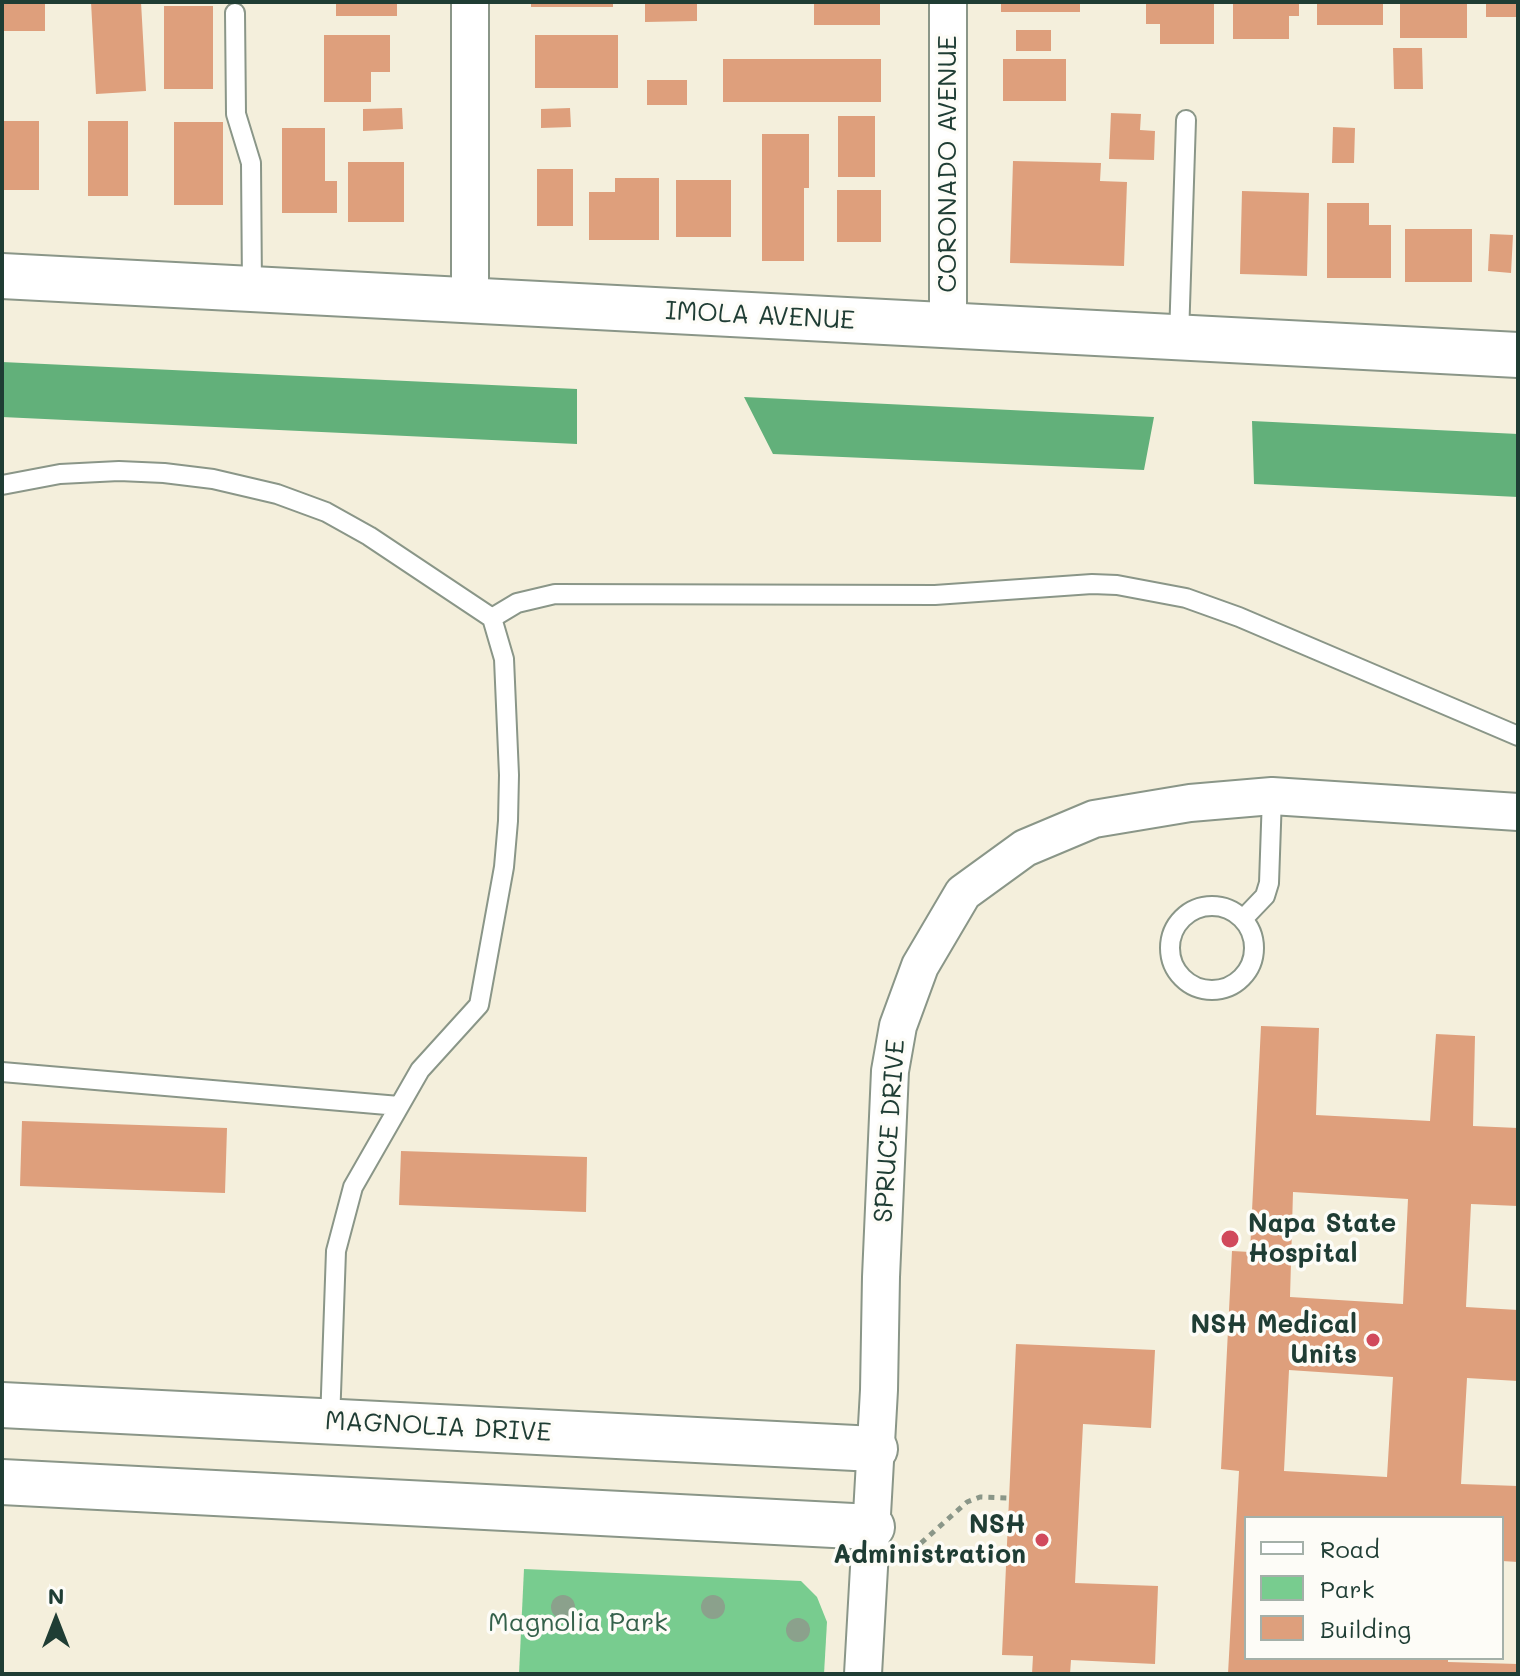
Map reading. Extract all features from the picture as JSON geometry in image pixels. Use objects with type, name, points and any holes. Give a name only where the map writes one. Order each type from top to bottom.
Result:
[{"type":"street","points":[[470,2],[470,302]]},
{"type":"street","name":"CORONADO AVENUE","points":[[948,2],[948,325]]},
{"type":"street","name":"IMOLA AVENUE","points":[[2,276],[1518,355]]},
{"type":"street","name":"SPRUCE DRIVE","points":[[863,1674],[879,1390],[886,1116],[890,1071],[898,1026],[920,966],[963,893],[1025,848],[1094,819],[1190,803],[1272,796],[1518,812]]},
{"type":"street","name":"MAGNOLIA DRIVE","points":[[2,1405],[875,1449]]},
{"type":"street","points":[[2,1482],[872,1527]]},
{"type":"lane","points":[[235,13],[236,114],[251,163],[252,289]]},
{"type":"lane","points":[[1179,337],[1186,120]]},
{"type":"lane","points":[[2,485],[60,474],[119,471],[213,479],[277,494],[326,512],[369,536],[492,618],[504,659],[509,775],[504,867],[479,1005],[420,1070],[353,1187],[336,1251],[330,1422]]},
{"type":"lane","points":[[492,618],[517,603],[555,594],[935,595],[1117,585],[1186,598],[1239,617],[1518,736]]},
{"type":"lane","points":[[1243,919],[1265,896],[1269,883],[1272,796]]},
{"type":"lane","points":[[1206,906],[1220,906],[1232,910],[1243,919],[1255,945],[1247,973],[1236,983],[1222,989],[1208,990],[1182,978],[1170,954],[1170,941],[1182,917],[1206,906]]},
{"type":"lane","points":[[2,1072],[399,1106]]},
{"type":"path","points":[[899,1562],[967,1502],[980,1497],[1009,1498]]},
{"type":"green space","points":[[2,362],[577,389],[577,444],[2,417]]},
{"type":"green space","points":[[744,397],[1154,417],[1144,470],[773,454]]},
{"type":"green space","points":[[1252,421],[1518,434],[1518,497],[1254,484]]},
{"type":"green space","name":"Magnolia Park","points":[[524,1569],[801,1581],[817,1597],[827,1622],[824,1674],[519,1674]]},
{"type":"building","points":[[2,2],[45,2],[45,31],[2,31]]},
{"type":"building","points":[[91,2],[141,2],[146,91],[96,94]]},
{"type":"building","points":[[336,2],[397,2],[397,16],[336,16]]},
{"type":"building","points":[[531,2],[613,2],[613,7],[531,7]]},
{"type":"building","points":[[645,2],[697,2],[697,21],[645,22]]},
{"type":"building","points":[[814,2],[880,2],[880,25],[814,25]]},
{"type":"building","points":[[1001,2],[1080,2],[1080,12],[1001,12]]},
{"type":"building","points":[[1146,2],[1214,2],[1214,44],[1160,44],[1160,24],[1146,24]]},
{"type":"building","points":[[1233,2],[1299,2],[1299,16],[1289,16],[1289,39],[1233,39]]},
{"type":"building","points":[[1317,2],[1383,2],[1383,25],[1317,25]]},
{"type":"building","points":[[1400,2],[1467,2],[1467,38],[1400,38]]},
{"type":"building","points":[[1486,2],[1518,2],[1518,17],[1486,17]]},
{"type":"building","points":[[164,6],[213,6],[213,89],[164,89]]},
{"type":"building","points":[[1016,30],[1051,30],[1051,51],[1016,51]]},
{"type":"building","points":[[324,35],[390,35],[390,72],[371,72],[371,102],[324,102]]},
{"type":"building","points":[[535,35],[618,35],[618,88],[535,88]]},
{"type":"building","points":[[1393,48],[1422,48],[1423,89],[1394,89]]},
{"type":"building","points":[[723,59],[881,59],[881,102],[723,102]]},
{"type":"building","points":[[1003,59],[1066,59],[1066,101],[1003,101]]},
{"type":"building","points":[[647,80],[687,80],[687,105],[647,105]]},
{"type":"building","points":[[402,108],[403,129],[363,131],[363,109]]},
{"type":"building","points":[[570,108],[571,127],[541,128],[541,109]]},
{"type":"building","points":[[1111,113],[1141,114],[1140,130],[1155,131],[1154,160],[1109,159]]},
{"type":"building","points":[[838,116],[875,116],[875,177],[838,177]]},
{"type":"building","points":[[2,121],[39,121],[39,190],[2,190]]},
{"type":"building","points":[[88,121],[128,121],[128,196],[88,196]]},
{"type":"building","points":[[174,122],[223,122],[223,205],[174,205]]},
{"type":"building","points":[[1333,127],[1355,128],[1354,163],[1332,163]]},
{"type":"building","points":[[282,128],[325,128],[325,181],[337,181],[337,213],[282,213]]},
{"type":"building","points":[[762,134],[809,134],[809,188],[804,188],[804,261],[762,261]]},
{"type":"building","points":[[1013,161],[1101,163],[1100,181],[1127,182],[1124,266],[1010,263]]},
{"type":"building","points":[[348,162],[404,162],[404,222],[348,222]]},
{"type":"building","points":[[537,169],[573,169],[573,226],[537,226]]},
{"type":"building","points":[[615,178],[659,178],[659,240],[589,240],[589,192],[615,192]]},
{"type":"building","points":[[676,180],[731,180],[731,237],[676,237]]},
{"type":"building","points":[[837,190],[881,190],[881,242],[837,242]]},
{"type":"building","points":[[1242,191],[1309,193],[1307,276],[1240,274]]},
{"type":"building","points":[[1327,203],[1369,203],[1369,225],[1391,225],[1391,278],[1327,278]]},
{"type":"building","points":[[1405,229],[1472,229],[1472,282],[1405,282]]},
{"type":"building","points":[[1490,234],[1513,235],[1511,273],[1488,271]]},
{"type":"building","name":"NSH Medical Units","points":[[1261,1026],[1319,1028],[1316,1115],[1430,1121],[1436,1034],[1475,1036],[1473,1126],[1518,1128],[1518,1206],[1471,1204],[1466,1307],[1518,1310],[1518,1381],[1467,1378],[1461,1484],[1518,1486],[1518,1562],[1504,1561],[1504,1516],[1244,1516],[1244,1660],[1448,1660],[1518,1664],[1518,1674],[1228,1674],[1239,1471],[1221,1469],[1232,1251],[1250,1252]],"holes":[[[1293,1192],[1408,1199],[1403,1304],[1290,1297]],[[1289,1370],[1393,1377],[1387,1477],[1284,1471]]]},
{"type":"building","points":[[22,1121],[227,1128],[225,1193],[20,1186]]},
{"type":"building","points":[[401,1151],[587,1157],[586,1212],[399,1205]]},
{"type":"building","name":"NSH Administration","points":[[1016,1344],[1155,1350],[1151,1428],[1083,1424],[1075,1583],[1158,1586],[1155,1664],[1071,1660],[1070,1674],[1032,1674],[1033,1656],[1002,1655]]},
{"type":"place","name":"Napa State Hospital","points":[[1230,1239]]},
{"type":"place","name":"NSH Medical Units","points":[[1373,1340]]},
{"type":"place","name":"NSH Administration","points":[[1042,1540]]}]
